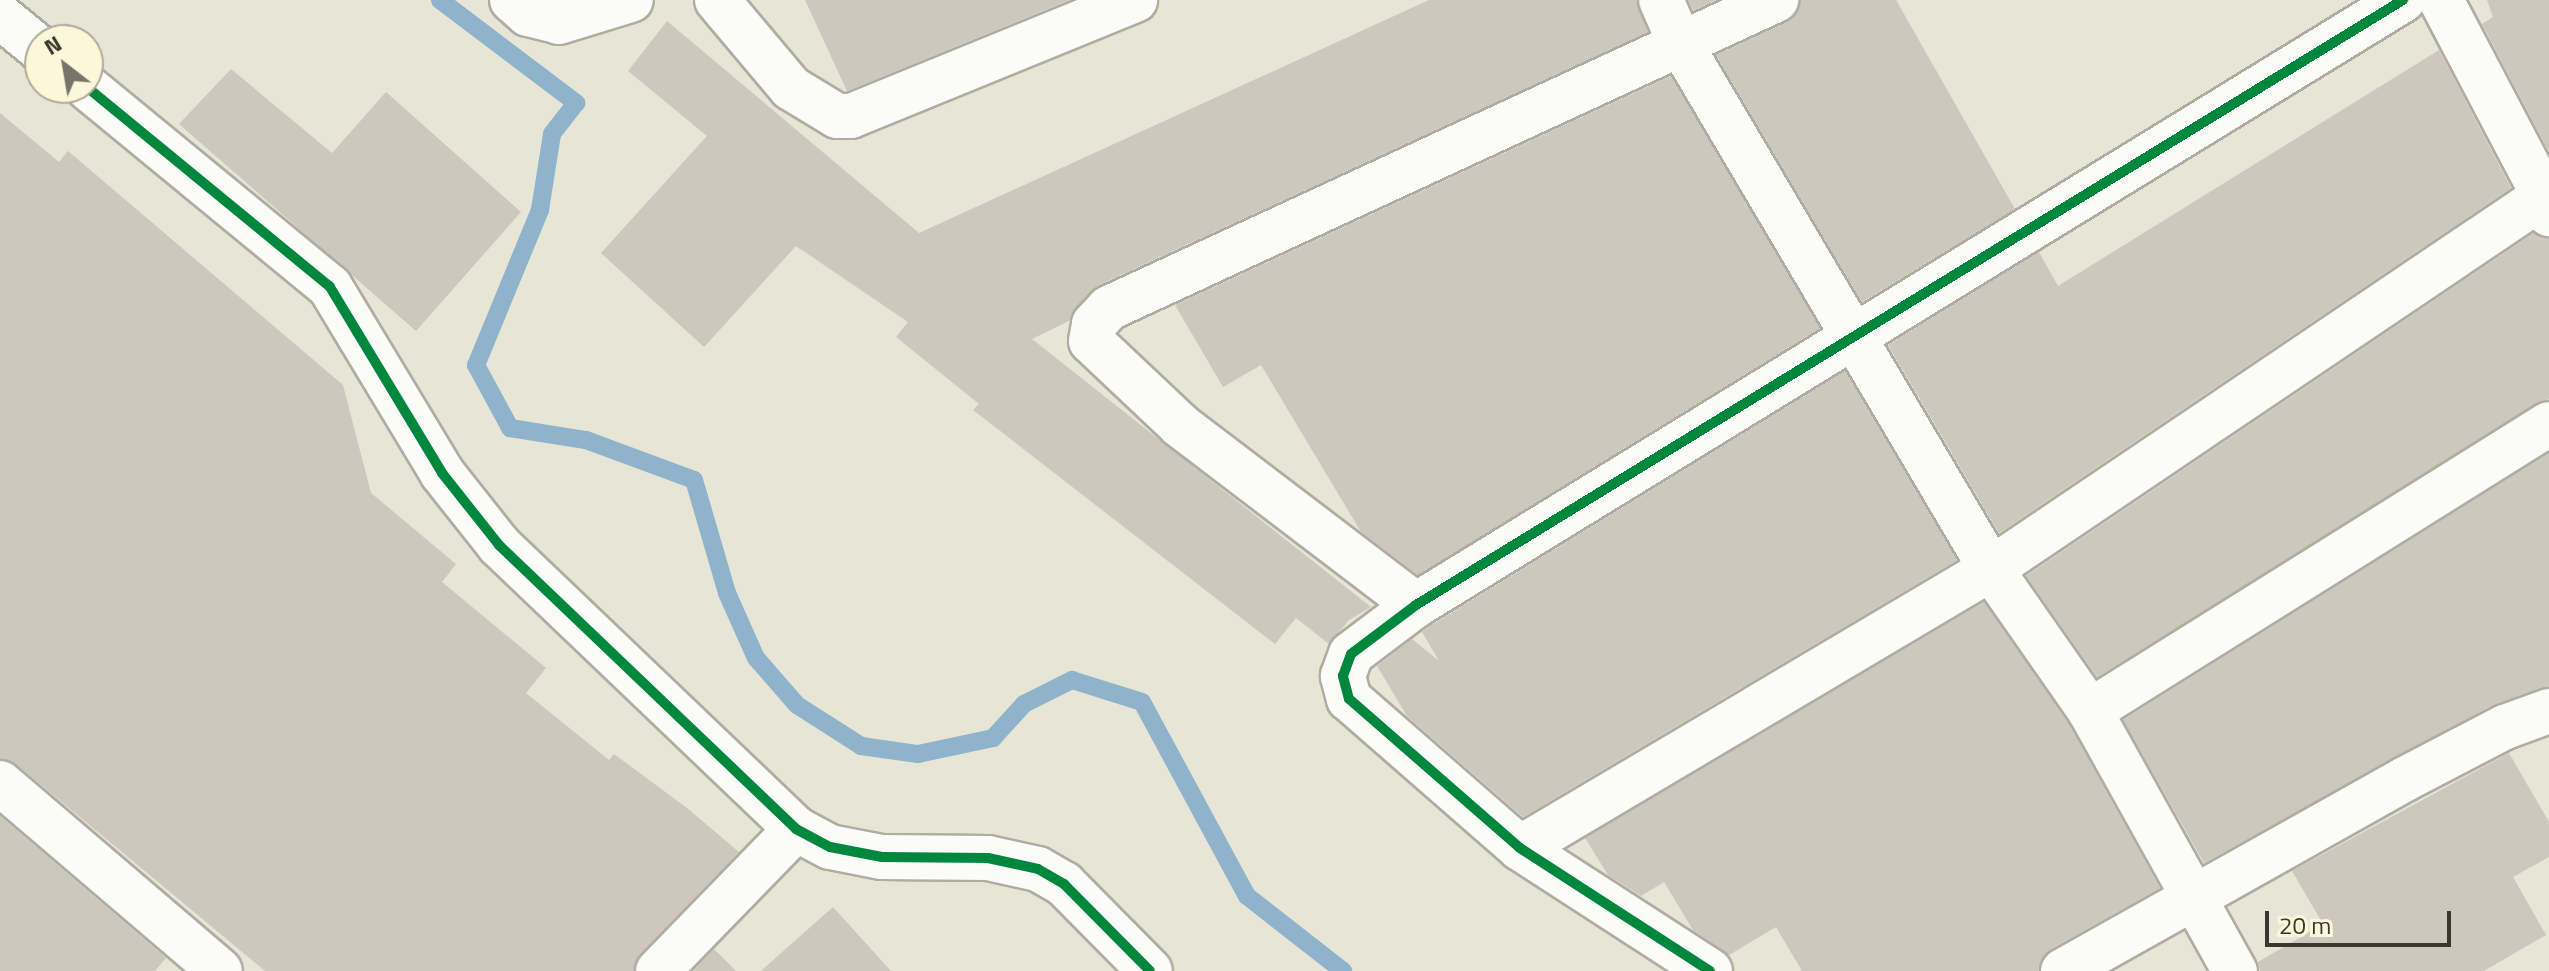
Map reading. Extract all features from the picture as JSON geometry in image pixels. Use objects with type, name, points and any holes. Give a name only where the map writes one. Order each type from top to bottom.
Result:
[{"type":"street","points":[[512,0],[528,14],[559,22],[631,0]]},
{"type":"street","points":[[717,0],[791,88],[837,116],[851,116],[1135,0]]},
{"type":"street","points":[[1661,0],[1680,43],[1991,569],[2090,711],[2235,971]]},
{"type":"street","points":[[1416,605],[1180,425],[1091,341],[1094,324],[1109,308],[1776,0]]},
{"type":"street","points":[[1710,971],[1520,848],[1349,699],[1343,676],[1351,654],[1416,605],[2403,0]]},
{"type":"street","points":[[1520,848],[1991,569],[2546,205],[2441,0]]},
{"type":"street","points":[[0,16],[24,36]]},
{"type":"street","points":[[104,101],[330,287],[442,473],[489,533],[796,829],[830,847],[882,857],[988,858],[1038,869],[1064,884],[1150,971]]},
{"type":"street","points":[[2090,711],[2549,424]]},
{"type":"street","points":[[2063,971],[2405,779],[2505,727],[2549,711]]},
{"type":"street","points":[[0,783],[220,971]]},
{"type":"street","points":[[658,971],[796,829]]},
{"type":"building","points":[[805,0],[1069,0],[847,91]]},
{"type":"building","points":[[1429,0],[1636,0],[1648,32],[1099,285],[1069,321],[1032,339],[1371,607],[1349,620],[1329,644],[1296,618],[1275,644],[973,410],[979,404],[896,337],[908,322],[796,246],[704,347],[601,253],[707,136],[628,71],[667,21],[919,233]]},
{"type":"building","points":[[1688,0],[1716,0],[1693,11]]},
{"type":"building","points":[[1801,0],[1896,0],[2015,209],[1862,302],[1716,55],[1787,22]]},
{"type":"building","points":[[2487,0],[2549,0],[2549,152],[2482,24],[2493,17]]},
{"type":"building","points":[[2439,50],[2511,188],[1999,533],[1888,345],[2039,252],[2058,286]]},
{"type":"building","points":[[231,69],[332,153],[386,92],[521,212],[416,331],[179,124]]},
{"type":"building","points":[[1671,76],[1820,328],[1418,575],[1361,532],[1261,365],[1223,387],[1175,305]]},
{"type":"building","points":[[0,113],[59,162],[68,151],[343,385],[371,493],[456,564],[442,582],[546,668],[526,693],[609,760],[614,754],[687,808],[739,852],[640,954],[634,971],[265,971],[16,764],[0,759]]},
{"type":"building","points":[[2534,233],[2549,238],[2549,399],[2097,677],[2026,576]]},
{"type":"building","points":[[1845,371],[1957,560],[1523,817],[1407,716],[1377,666],[1412,639],[1439,661],[1422,632],[1430,626]]},
{"type":"building","points":[[2549,453],[2549,687],[2493,705],[2204,863],[2123,720]]},
{"type":"building","points":[[1984,602],[2069,724],[2160,888],[2051,949],[2038,971],[1802,971],[1776,927],[1729,955],[1693,930],[1664,882],[1641,896],[1608,875],[1585,838]]},
{"type":"building","points":[[2509,753],[2549,822],[2549,857],[2513,877],[2546,935],[2484,971],[2260,971],[2258,962],[2323,924],[2292,871]]},
{"type":"building","points":[[0,816],[166,958],[155,971],[0,971]]},
{"type":"building","points":[[833,907],[891,971],[761,971]]},
{"type":"building","points":[[714,949],[736,971],[693,971]]},
{"type":"waterway","points":[[440,0],[576,103],[552,134],[540,210],[476,365],[510,428],[586,440],[694,480],[727,593],[756,658],[797,705],[861,746],[918,754],[993,738],[1024,704],[1072,680],[1142,702],[1247,896],[1343,971]]},
{"type":"cycle path","points":[[1710,971],[1520,848],[1349,699],[1343,676],[1351,654],[1416,605],[2403,0]]},
{"type":"cycle path","points":[[104,101],[330,287],[442,473],[499,545],[796,829],[830,847],[882,857],[988,858],[1038,869],[1064,884],[1150,971]]}]
